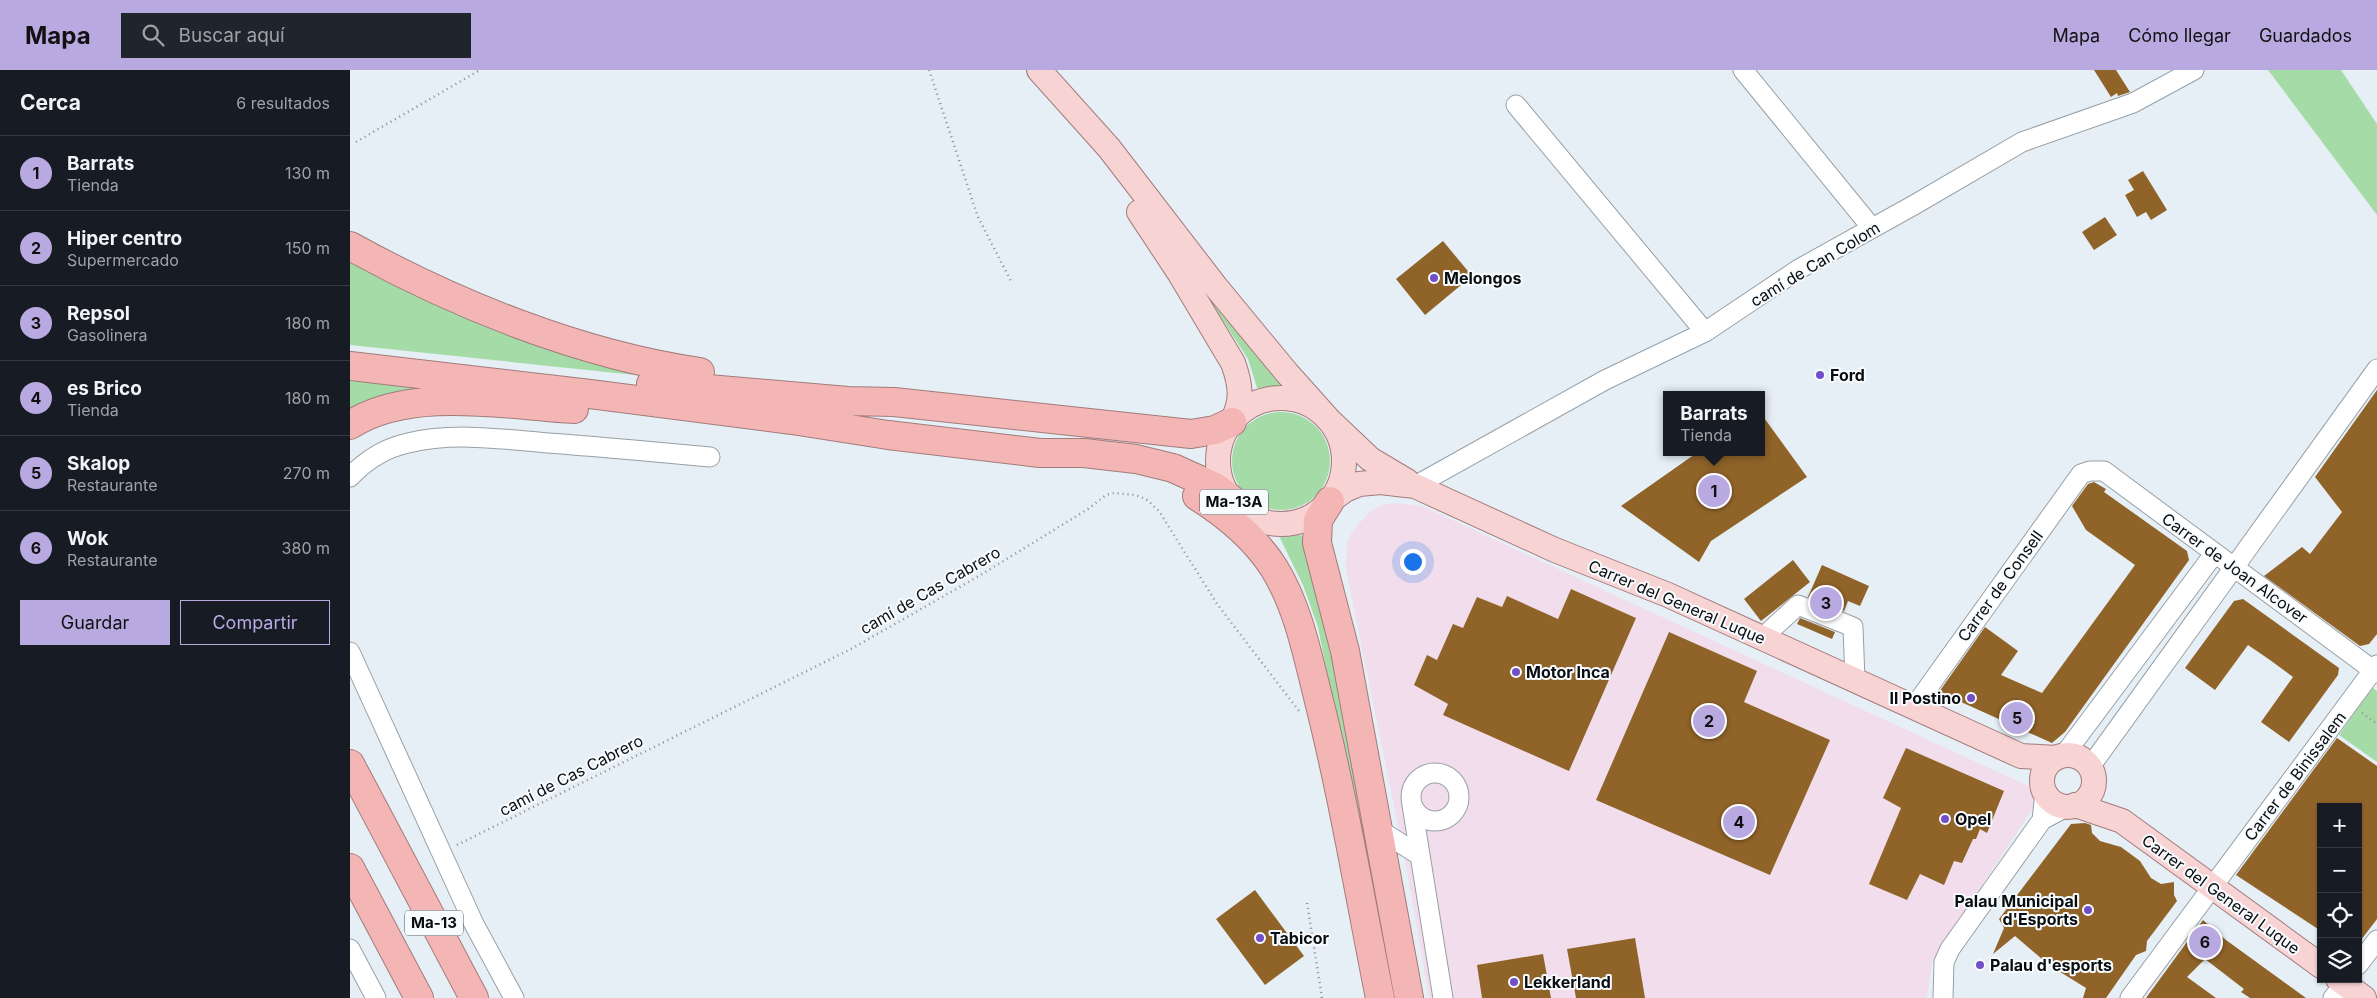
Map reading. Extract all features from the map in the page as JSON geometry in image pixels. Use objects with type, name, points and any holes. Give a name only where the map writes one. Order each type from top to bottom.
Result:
[{"type":"highway","points":[[350,246],[378,262],[473,306],[606,352],[670,368],[851,392],[894,402]]},
{"type":"highway","points":[[350,354],[663,386],[848,401],[894,402],[1191,434],[1215,430],[1232,422]]},
{"type":"highway","points":[[350,366],[590,394],[792,420],[888,435],[1040,453],[1158,477],[1185,489],[1234,523],[1256,545],[1274,568],[1291,601],[1304,641],[1328,734]]},
{"type":"highway","points":[[350,426],[366,416],[394,407],[451,402],[583,410],[790,429],[888,435]]},
{"type":"highway","points":[[1040,453],[1084,453],[1136,459],[1173,468],[1215,487],[1238,505]]},
{"type":"highway","name":"Ma-13A","points":[[1330,501],[1318,520],[1317,543],[1345,651],[1409,998]]},
{"type":"highway","name":"Ma-13A","points":[[1328,734],[1380,998]]},
{"type":"highway","name":"Ma-13","points":[[350,764],[474,998]]},
{"type":"highway","name":"Ma-13","points":[[350,868],[419,998]]},
{"type":"main road","name":"Ma-13A","points":[[1039,70],[1076,114],[1110,148],[1216,286],[1287,373],[1329,420],[1342,444],[1344,461],[1342,478],[1330,501],[1310,517],[1285,524],[1268,523],[1238,505]]},
{"type":"main road","name":"Ma-13A","points":[[1076,114],[1099,156],[1161,244],[1234,364],[1241,398],[1232,422],[1223,438],[1218,456],[1220,475],[1238,505],[1266,535],[1282,560],[1306,609],[1318,664],[1328,734]]},
{"type":"main road","points":[[1110,148],[1135,169],[1238,296],[1351,422],[1415,486]]},
{"type":"main road","name":"Ma-13A","points":[[1232,422],[1252,405],[1278,398],[1306,403],[1329,420]]},
{"type":"main road","points":[[1329,420],[1370,460],[1415,486]]},
{"type":"main road","name":"Carrer del General Luque","points":[[1330,501],[1345,490],[1359,484],[1380,482],[1415,486],[1546,546],[1668,595],[2022,756],[2077,764],[2122,822],[2317,963]]},
{"type":"main road","points":[[2022,756],[2045,790],[2055,802],[2072,806],[2082,803],[2091,793],[2077,764],[2045,771],[2045,790]]},
{"type":"main road","name":"Carrer del General Luque","points":[[2072,806],[2122,822]]},
{"type":"main road","points":[[2341,985],[2364,998]]},
{"type":"street","points":[[1743,70],[1872,228]]},
{"type":"street","name":"camí de Can Colom","points":[[1415,486],[1604,380],[1705,332],[1799,269],[2022,142],[2133,104],[2194,70]]},
{"type":"street","points":[[1516,105],[1705,332]]},
{"type":"street","points":[[2077,764],[2234,569],[2377,369]]},
{"type":"street","points":[[350,477],[366,462],[384,451],[408,442],[436,438],[506,439],[710,457]]},
{"type":"street","name":"Carrer de Joan Alcover","points":[[2090,470],[2104,471],[2234,569],[2376,669]]},
{"type":"street","name":"Carrer de Consell","points":[[1914,707],[2081,474],[2090,470]]},
{"type":"street","points":[[2077,764],[2214,554]]},
{"type":"street","points":[[1762,638],[1798,605],[1853,627],[1855,680]]},
{"type":"street","points":[[350,652],[474,924],[514,998]]},
{"type":"street","name":"Carrer de Binissalem","points":[[2130,998],[2212,887],[2267,824],[2376,669]]},
{"type":"street","points":[[1419,855],[1420,846],[1427,831],[1455,810],[1459,795],[1452,781],[1446,776],[1430,774],[1423,777],[1412,789],[1412,805],[1419,855],[1444,998]]},
{"type":"street","points":[[2042,820],[2045,790]]},
{"type":"street","points":[[1412,805],[1422,817],[1436,821],[1443,820]]},
{"type":"street","points":[[1943,998],[1944,962],[1950,949],[2042,820],[2072,806]]},
{"type":"street","points":[[1378,829],[1419,855]]},
{"type":"street","points":[[2362,960],[2377,940]]},
{"type":"street","points":[[350,949],[376,998]]},
{"type":"path","points":[[356,142],[480,70]]},
{"type":"path","points":[[929,70],[978,217],[1012,283]]},
{"type":"path","name":"camí de Cas Cabrero","points":[[442,852],[851,649],[979,576],[1088,509],[1106,495],[1114,492],[1124,492],[1146,499],[1160,511],[1217,604],[1303,716]]},
{"type":"path","points":[[1307,903],[1322,998]]},
{"type":"shaded area","points":[[1395,503],[1422,506],[2043,793],[1932,961],[1927,998],[1429,998],[1406,865],[1346,569],[1347,543],[1353,530],[1370,512],[1384,504]]},
{"type":"green space","points":[[2268,70],[2341,70],[2377,124],[2377,215]]},
{"type":"green space","points":[[350,257],[654,377],[350,345]]},
{"type":"green space","points":[[1198,282],[1283,386],[1257,388],[1248,359]]},
{"type":"green space","points":[[350,375],[554,397],[350,414]]},
{"type":"green space","points":[[1281,412],[1300,416],[1316,426],[1326,442],[1330,461],[1326,480],[1316,496],[1300,506],[1281,510],[1262,506],[1246,496],[1236,480],[1232,461],[1236,442],[1246,426],[1262,416]]},
{"type":"green space","points":[[1298,533],[1303,537],[1326,619],[1397,998],[1391,998],[1318,627],[1303,585],[1280,538],[1283,535]]},
{"type":"green space","points":[[2372,687],[2377,691],[2377,762],[2339,735]]},
{"type":"building","points":[[2094,70],[2116,70],[2130,92],[2118,96],[2117,93],[2111,97]]},
{"type":"building","points":[[2143,171],[2167,210],[2151,220],[2146,212],[2137,217],[2125,195],[2134,190],[2128,180]]},
{"type":"building","points":[[2105,217],[2117,235],[2094,250],[2082,232]]},
{"type":"building","name":"Melongos","points":[[1443,241],[1472,276],[1425,315],[1396,279]]},
{"type":"building","points":[[2377,390],[2377,634],[2369,644],[2360,646],[2264,576],[2302,547],[2310,554],[2342,512],[2315,477]]},
{"type":"building","points":[[1765,419],[1807,477],[1711,541],[1699,562],[1621,506],[1692,456],[1765,456]]},
{"type":"building","points":[[2094,482],[2106,489],[2104,492],[2187,551],[2189,560],[2065,732],[2052,743],[1939,692],[1985,627],[2018,651],[2001,675],[2042,693],[2135,565],[2086,530],[2072,506],[2088,484]]},
{"type":"building","points":[[1793,560],[1810,582],[1761,621],[1744,599]]},
{"type":"building","points":[[1822,565],[1869,586],[1860,606],[1848,601],[1844,611],[1808,597]]},
{"type":"building","name":"Motor Inca","points":[[1571,589],[1636,618],[1569,771],[1443,715],[1448,704],[1414,685],[1427,655],[1437,660],[1453,624],[1463,628],[1477,597],[1502,607],[1507,596],[1558,619]]},
{"type":"building","points":[[2243,599],[2339,668],[2338,675],[2289,742],[2261,722],[2293,677],[2270,660],[2248,645],[2215,690],[2185,668],[2234,601]]},
{"type":"building","points":[[1800,618],[1835,632],[1832,639],[1797,624]]},
{"type":"building","points":[[1669,632],[1757,671],[1744,702],[1830,740],[1770,875],[1596,800]]},
{"type":"building","points":[[2337,738],[2377,766],[2377,919],[2362,939],[2362,803],[2317,803],[2317,928],[2236,875]]},
{"type":"building","name":"Opel","points":[[1906,748],[2004,791],[1987,833],[1980,829],[1976,839],[1973,839],[1962,863],[1954,861],[1944,885],[1920,874],[1907,900],[1869,884],[1901,808],[1883,798]]},
{"type":"building","name":"Palau Municipal d'Esports","points":[[2085,823],[2091,825],[2092,833],[2100,841],[2121,847],[2140,861],[2151,878],[2161,884],[2174,882],[2174,895],[2177,901],[2147,941],[2146,951],[2136,955],[2106,998],[2083,998],[2086,988],[2049,965],[2015,936],[1993,954],[2004,928],[1999,919],[2071,824]]},
{"type":"building","name":"Tabicor","points":[[1255,890],[1304,956],[1265,985],[1216,919]]},
{"type":"building","points":[[2203,920],[2226,940],[2306,998],[2250,998],[2241,992],[2244,989],[2205,959],[2187,977],[2216,998],[2146,998]]},
{"type":"building","points":[[1635,938],[1645,998],[1576,998],[1567,949]]},
{"type":"building","name":"Lekkerland","points":[[1543,954],[1551,998],[1482,998],[1477,965]]},
{"type":"place","name":"Melongos","points":[[1434,278]]},
{"type":"place","name":"Ford","points":[[1820,375]]},
{"type":"place","name":"Barrats","points":[[1714,491]]},
{"type":"place","name":"Repsol","points":[[1826,603]]},
{"type":"place","name":"Motor Inca","points":[[1516,672]]},
{"type":"place","name":"Il Postino","points":[[1971,698]]},
{"type":"place","name":"Skalop","points":[[2017,718]]},
{"type":"place","name":"Hiper centro","points":[[1709,721]]},
{"type":"place","name":"Opel","points":[[1945,819]]},
{"type":"place","name":"es Brico","points":[[1739,822]]},
{"type":"place","name":"Palau Municipal d'Esports","points":[[2088,910]]},
{"type":"place","name":"Tabicor","points":[[1260,938]]},
{"type":"place","name":"Wok","points":[[2205,942]]},
{"type":"place","name":"Palau d'esports","points":[[1980,965]]},
{"type":"place","name":"Lekkerland","points":[[1514,982]]}]
